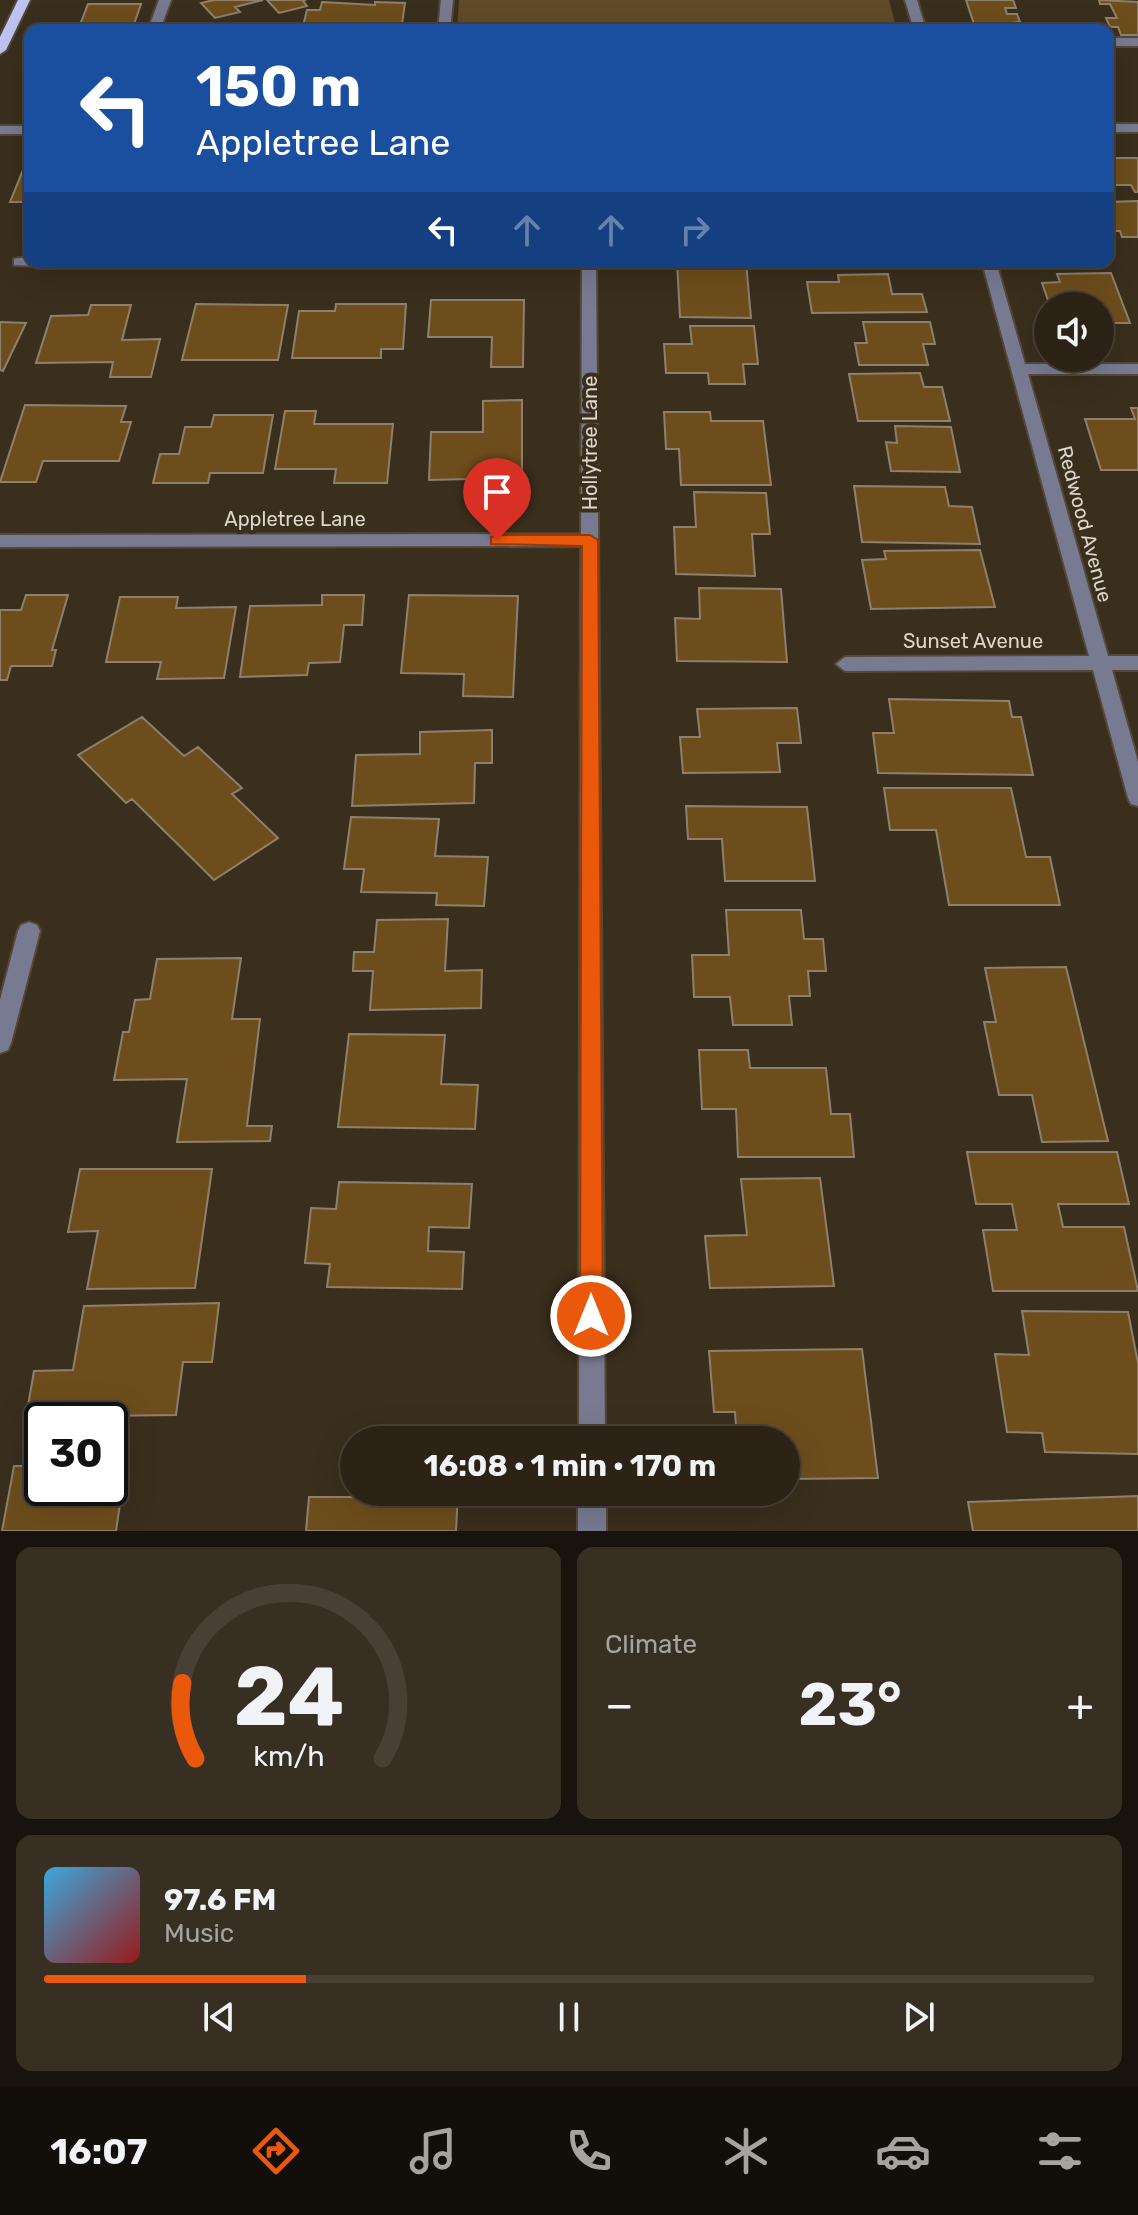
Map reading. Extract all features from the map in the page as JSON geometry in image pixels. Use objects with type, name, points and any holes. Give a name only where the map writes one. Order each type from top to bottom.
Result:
[{"type":"main road","points":[[0,50],[24,0]]},
{"type":"street","points":[[156,24],[165,0]]},
{"type":"street","points":[[445,24],[447,0]]},
{"type":"street","points":[[911,0],[918,24]]},
{"type":"street","points":[[1114,42],[1138,42]]},
{"type":"street","points":[[1114,128],[1138,128]]},
{"type":"street","points":[[0,130],[24,130]]},
{"type":"street","points":[[19,262],[24,262]]},
{"type":"street","name":"Hollytree Lane","points":[[589,268],[592,1426]]},
{"type":"street","name":"Redwood Avenue","points":[[991,268],[1138,798]]},
{"type":"street","points":[[1019,369],[1138,369]]},
{"type":"street","name":"Appletree Lane","points":[[0,541],[590,540]]},
{"type":"street","name":"Sunset Avenue","points":[[845,664],[1138,663]]},
{"type":"street","points":[[0,1043],[29,931]]},
{"type":"street","points":[[592,1506],[592,1531]]},
{"type":"shaded area","points":[[459,0],[889,0],[895,24],[457,24]]},
{"type":"building","points":[[263,0],[235,7],[240,12],[215,18],[201,3]]},
{"type":"building","points":[[267,0],[306,0],[303,1],[307,6],[279,13]]},
{"type":"building","points":[[966,0],[1013,0],[1016,8],[1005,8],[1007,14],[1017,14],[1020,22],[1005,24],[974,24]]},
{"type":"building","points":[[1099,0],[1138,2],[1138,35],[1121,35],[1118,27],[1109,24],[1106,18],[1117,18],[1110,4],[1100,4]]},
{"type":"building","points":[[322,2],[405,3],[402,24],[304,24],[307,10],[320,10]]},
{"type":"building","points":[[88,4],[141,4],[134,24],[80,24]]},
{"type":"building","points":[[1114,158],[1138,158],[1138,192],[1131,185],[1115,185]]},
{"type":"building","points":[[24,167],[24,202],[10,202]]},
{"type":"building","points":[[1138,201],[1138,237],[1122,237],[1120,231],[1114,231],[1114,202]]},
{"type":"building","points":[[677,268],[747,268],[751,318],[680,317]]},
{"type":"building","points":[[1111,273],[1130,323],[1114,323],[1114,292],[1045,292],[1042,283],[1060,282],[1057,274]]},
{"type":"building","points":[[888,274],[892,294],[922,294],[927,312],[812,313],[807,282],[839,282],[838,275]]},
{"type":"building","points":[[431,300],[524,300],[523,367],[491,367],[492,337],[428,337]]},
{"type":"building","points":[[196,304],[288,305],[278,360],[182,360]]},
{"type":"building","points":[[336,304],[406,304],[403,349],[381,349],[381,358],[292,358],[299,311],[335,311]]},
{"type":"building","points":[[91,305],[131,305],[122,340],[160,339],[151,377],[110,377],[113,362],[36,363],[51,316],[88,315]]},
{"type":"building","points":[[0,322],[26,323],[3,371],[0,370]]},
{"type":"building","points":[[863,322],[930,322],[935,344],[923,344],[928,365],[859,365],[855,343],[867,343]]},
{"type":"building","points":[[690,326],[754,326],[758,364],[743,364],[745,384],[709,384],[708,373],[666,373],[664,344],[692,344]]},
{"type":"building","points":[[920,373],[924,387],[942,387],[950,421],[858,421],[849,374]]},
{"type":"building","points":[[522,400],[522,484],[470,485],[471,479],[429,480],[431,432],[483,432],[483,401]]},
{"type":"building","points":[[25,405],[126,406],[121,422],[131,422],[119,461],[43,461],[36,482],[0,482]]},
{"type":"building","points":[[1131,408],[1138,408],[1138,470],[1101,470],[1085,419],[1135,419]]},
{"type":"building","points":[[285,411],[316,411],[314,424],[393,424],[387,483],[334,483],[336,469],[275,469]]},
{"type":"building","points":[[664,412],[710,412],[711,421],[763,421],[771,485],[681,485],[679,449],[666,449]]},
{"type":"building","points":[[214,415],[273,415],[263,473],[210,473],[208,483],[153,483],[160,454],[179,454],[185,427],[211,427]]},
{"type":"building","points":[[895,426],[951,427],[960,472],[891,471],[886,442],[897,443]]},
{"type":"building","points":[[854,486],[945,487],[949,506],[972,507],[980,544],[862,542]]},
{"type":"building","points":[[694,492],[766,493],[770,534],[752,534],[755,576],[676,574],[674,527],[696,527]]},
{"type":"building","points":[[980,550],[995,607],[871,609],[862,560],[886,559],[884,551]]},
{"type":"building","points":[[699,588],[781,589],[787,662],[677,661],[675,618],[700,619]]},
{"type":"building","points":[[26,595],[68,595],[52,650],[56,650],[52,666],[11,666],[7,680],[0,680],[0,610],[21,610]]},
{"type":"building","points":[[322,595],[364,595],[362,625],[344,625],[340,662],[309,663],[307,675],[240,677],[250,606],[322,605]]},
{"type":"building","points":[[409,595],[518,596],[513,697],[463,696],[464,674],[401,673]]},
{"type":"building","points":[[120,597],[178,597],[176,608],[236,607],[224,678],[157,679],[161,662],[106,662]]},
{"type":"building","points":[[889,699],[1009,701],[1012,717],[1021,717],[1033,775],[878,773],[873,733],[894,733]]},
{"type":"building","points":[[797,708],[801,743],[777,743],[780,772],[683,773],[680,737],[700,737],[697,709]]},
{"type":"building","points":[[142,717],[184,756],[198,747],[242,788],[232,794],[278,838],[214,880],[132,799],[126,803],[78,755]]},
{"type":"building","points":[[492,730],[492,763],[475,763],[474,803],[352,806],[356,755],[420,754],[420,732]]},
{"type":"building","points":[[884,788],[1011,788],[1026,857],[1050,857],[1060,905],[949,905],[936,830],[890,830]]},
{"type":"building","points":[[686,806],[807,807],[815,881],[725,881],[722,839],[688,839]]},
{"type":"building","points":[[351,817],[439,819],[435,856],[488,857],[484,906],[436,905],[437,893],[361,892],[364,869],[344,869]]},
{"type":"building","points":[[726,910],[801,910],[804,939],[823,939],[826,971],[808,971],[810,996],[789,996],[792,1025],[733,1025],[730,997],[694,997],[692,955],[729,955]]},
{"type":"building","points":[[448,919],[445,971],[482,970],[481,1008],[370,1010],[373,971],[353,971],[354,952],[374,952],[377,920]]},
{"type":"building","points":[[241,958],[232,1019],[260,1019],[247,1126],[272,1126],[270,1141],[177,1142],[187,1079],[114,1080],[123,1032],[129,1032],[135,1000],[150,999],[157,959]]},
{"type":"building","points":[[1066,967],[1108,1141],[1042,1142],[1032,1095],[999,1095],[984,1022],[996,1022],[985,968]]},
{"type":"building","points":[[349,1034],[445,1035],[441,1084],[478,1085],[475,1129],[338,1127]]},
{"type":"building","points":[[699,1050],[748,1050],[750,1068],[826,1068],[831,1114],[850,1114],[854,1157],[738,1157],[736,1109],[702,1109]]},
{"type":"building","points":[[967,1152],[1117,1152],[1129,1204],[1058,1204],[1063,1227],[1124,1227],[1138,1291],[993,1291],[983,1230],[1017,1230],[1012,1204],[976,1204]]},
{"type":"building","points":[[80,1169],[212,1169],[195,1288],[87,1289],[98,1231],[68,1232]]},
{"type":"building","points":[[820,1178],[834,1286],[710,1288],[705,1236],[747,1235],[741,1179]]},
{"type":"building","points":[[339,1182],[472,1184],[469,1228],[429,1227],[428,1251],[464,1252],[462,1289],[327,1287],[330,1264],[305,1263],[311,1208],[336,1209]]},
{"type":"building","points":[[219,1303],[212,1362],[183,1362],[176,1415],[128,1416],[128,1402],[29,1402],[34,1371],[73,1370],[84,1306]]},
{"type":"building","points":[[1022,1311],[1128,1312],[1138,1363],[1138,1454],[1045,1452],[1042,1433],[1007,1432],[995,1354],[1029,1355]]},
{"type":"building","points":[[862,1349],[878,1478],[800,1479],[800,1426],[736,1426],[735,1412],[714,1412],[709,1351]]},
{"type":"building","points":[[14,1466],[24,1466],[24,1506],[120,1506],[116,1531],[2,1531]]},
{"type":"building","points":[[1138,1496],[1138,1531],[973,1531],[968,1502]]},
{"type":"building","points":[[309,1497],[340,1497],[340,1506],[457,1506],[456,1531],[306,1531]]},
{"type":"route","points":[[497,540],[590,540],[591,1316]]}]
